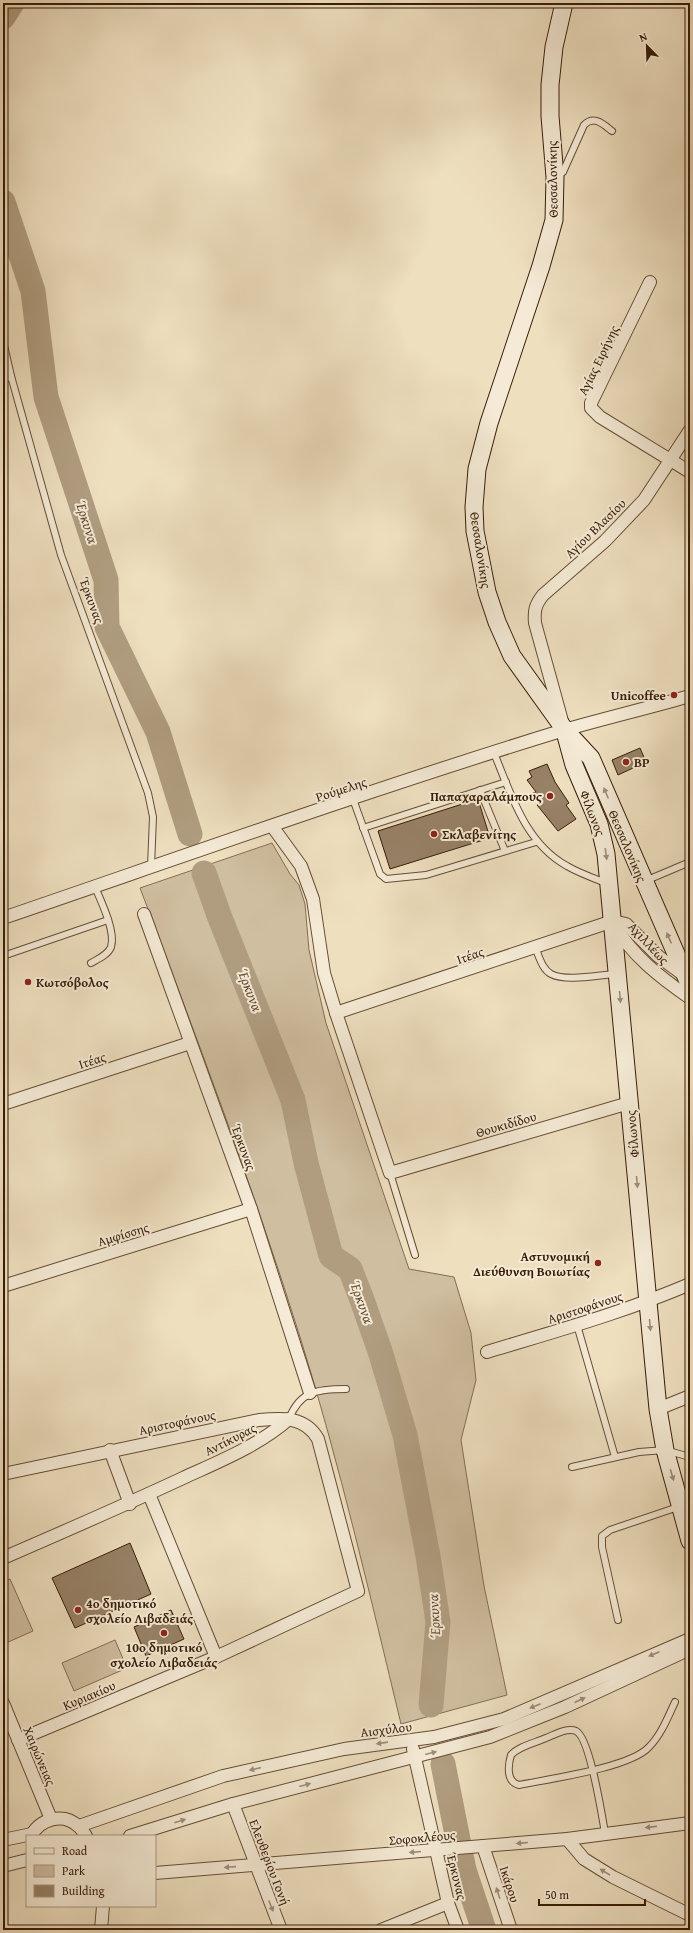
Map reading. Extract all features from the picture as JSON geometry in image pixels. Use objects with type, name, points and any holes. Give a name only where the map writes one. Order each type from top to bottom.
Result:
[{"type":"main road","name":"Θεσσαλονίκης","points":[[564,3],[554,46],[550,85],[550,108],[555,177],[555,206],[551,230],[489,422],[477,469],[474,499],[475,531],[487,592],[497,622],[512,656],[565,730],[591,758],[644,882],[689,981]]},
{"type":"main road","name":"Φίλωνος","points":[[565,730],[574,765],[596,817],[603,838],[609,884],[658,1409],[666,1450],[686,1500],[690,1541]]},
{"type":"street","name":"Αγίας Ειρήνης","points":[[650,282],[591,403],[591,408],[600,417],[690,472]]},
{"type":"street","name":"Αγίου Βλασίου","points":[[565,730],[535,623],[534,612],[536,604],[605,541],[644,500],[690,430]]},
{"type":"street","name":"Ρούμελης","points":[[3,918],[95,887],[151,866],[565,730],[690,696]]},
{"type":"street","points":[[272,826],[300,866],[314,899],[324,973],[390,1173]]},
{"type":"street","name":"Έρκυνας","points":[[144,914],[252,1209],[310,1393]]},
{"type":"street","name":"Ιτέας","points":[[336,1013],[612,921]]},
{"type":"street","name":"Αχιλλέως","points":[[612,921],[626,924],[658,956],[689,981]]},
{"type":"street","name":"Αχιλλέως","points":[[612,921],[621,936],[651,968],[690,998]]},
{"type":"street","name":"Ιτέας","points":[[3,1104],[190,1043]]},
{"type":"street","name":"Θουκιδίδου","points":[[390,1173],[629,1103]]},
{"type":"street","name":"Αμφίσσης","points":[[3,1286],[252,1209]]},
{"type":"street","name":"Αριστοφάνους","points":[[487,1352],[577,1325],[648,1301],[690,1284]]},
{"type":"street","points":[[658,1409],[690,1396]]},
{"type":"street","name":"Αριστοφάνους","points":[[3,1474],[110,1450],[259,1420],[288,1420]]},
{"type":"street","name":"Αντίκυρας","points":[[3,1558],[130,1504],[245,1449],[272,1434],[288,1420]]},
{"type":"street","name":"Κυριακίου","points":[[18,1740],[216,1657],[358,1591],[318,1439],[312,1428],[302,1423],[288,1420]]},
{"type":"street","points":[[110,1450],[130,1504]]},
{"type":"street","points":[[149,1494],[216,1657]]},
{"type":"street","name":"Αισχύλου","points":[[79,1826],[223,1776],[344,1749],[454,1733],[504,1719],[690,1639]]},
{"type":"street","points":[[133,1835],[233,1804],[465,1744],[518,1726],[565,1707],[690,1649]]},
{"type":"street","name":"Χαιρώνειας","points":[[3,1703],[51,1819]]},
{"type":"street","name":"Έρκυνας","points":[[411,1740],[448,1903],[458,1930]]},
{"type":"street","name":"Ελευθερίου Γονή","points":[[233,1804],[281,1930]]},
{"type":"street","points":[[32,1835],[40,1824],[51,1819],[61,1818],[79,1826],[85,1835]]},
{"type":"street","name":"Σοφοκλέους","points":[[156,1873],[436,1851],[454,1848],[566,1839],[690,1822]]},
{"type":"street","points":[[3,1840],[26,1836]]},
{"type":"street","points":[[566,1839],[584,1859],[613,1877],[690,1915]]},
{"type":"street","name":"Ικάρου","points":[[479,1846],[511,1930]]},
{"type":"street","points":[[3,1866],[26,1860]]},
{"type":"street","points":[[381,1930],[448,1903]]},
{"type":"street","points":[[101,1930],[102,1907]]},
{"type":"lane","points":[[555,177],[563,172],[584,125],[588,121],[593,119],[598,121],[612,131]]},
{"type":"lane","name":"Έρκυνας","points":[[3,341],[11,376],[61,555],[148,793],[153,817],[151,866]]},
{"type":"lane","points":[[3,380],[11,376]]},
{"type":"lane","points":[[494,753],[524,823],[536,842],[566,866],[609,884]]},
{"type":"lane","points":[[363,828],[506,782]]},
{"type":"lane","points":[[480,790],[505,851]]},
{"type":"lane","points":[[353,799],[380,874],[386,879],[426,875],[536,842]]},
{"type":"lane","points":[[644,882],[690,862]]},
{"type":"lane","points":[[91,962],[104,956],[111,948],[108,920],[95,887]]},
{"type":"lane","points":[[3,956],[108,920]]},
{"type":"lane","points":[[535,947],[545,968],[550,974],[563,978],[617,973]]},
{"type":"lane","points":[[390,1173],[415,1255]]},
{"type":"lane","points":[[577,1325],[615,1457]]},
{"type":"lane","points":[[288,1420],[294,1407],[300,1400],[310,1393],[330,1389],[346,1389]]},
{"type":"lane","points":[[572,1467],[639,1452],[666,1450],[690,1457]]},
{"type":"lane","points":[[618,1620],[602,1547],[602,1536],[610,1530],[686,1500]]},
{"type":"lane","points":[[605,1833],[593,1771],[582,1737],[576,1731],[570,1730],[518,1750],[511,1756],[509,1777],[511,1781],[519,1785],[593,1771],[633,1757],[649,1748],[676,1702]]},
{"type":"green space","points":[[272,843],[290,874],[299,885],[305,904],[309,950],[326,1023],[409,1269],[454,1277],[471,1333],[476,1380],[461,1440],[484,1586],[507,1695],[401,1724],[342,1483],[301,1340],[244,1169],[140,888]]},
{"type":"green space","points":[[10,1579],[33,1631],[6,1643],[3,1635],[3,1582]]},
{"type":"green space","points":[[115,1640],[127,1668],[74,1691],[62,1663]]},
{"type":"building","points":[[640,748],[646,762],[618,775],[612,760]]},
{"type":"building","points":[[547,764],[555,782],[569,803],[566,805],[576,819],[558,831],[537,805],[540,804],[533,793],[536,792],[527,780],[532,777],[529,771]]},
{"type":"building","name":"Σκλαβενίτης","points":[[478,799],[490,838],[390,869],[378,831]]},
{"type":"building","points":[[130,1543],[151,1594],[75,1628],[52,1578]]},
{"type":"building","points":[[171,1610],[184,1639],[146,1656],[134,1627]]},
{"type":"waterway","name":"Έρκυνα","points":[[3,17],[12,3]]},
{"type":"waterway","name":"Έρκυνα","points":[[3,202],[33,291],[46,397],[106,580],[107,627],[158,732],[190,834]]},
{"type":"waterway","name":"Έρκυνα","points":[[204,873],[220,918],[293,1100],[306,1163],[331,1256],[350,1269],[380,1351],[405,1435],[428,1556],[438,1622],[431,1705]]},
{"type":"waterway","name":"Έρκυνα","points":[[443,1764],[464,1870],[484,1930]]},
{"type":"place","name":"Unicoffee","points":[[674,695]]},
{"type":"place","name":"BP","points":[[626,762]]},
{"type":"place","name":"Παπαχαραλάμπους","points":[[550,796]]},
{"type":"place","name":"Σκλαβενίτης","points":[[434,834]]},
{"type":"place","name":"Κωτσόβολος","points":[[28,982]]},
{"type":"place","name":"Αστυνομική Διεύθυνση Βοιωτίας","points":[[598,1263]]},
{"type":"place","name":"4ο δημοτικό σχολείο Λιβαδειάς","points":[[78,1610]]},
{"type":"place","name":"10ο δημοτικό σχολείο Λιβαδειάς","points":[[164,1633]]}]
